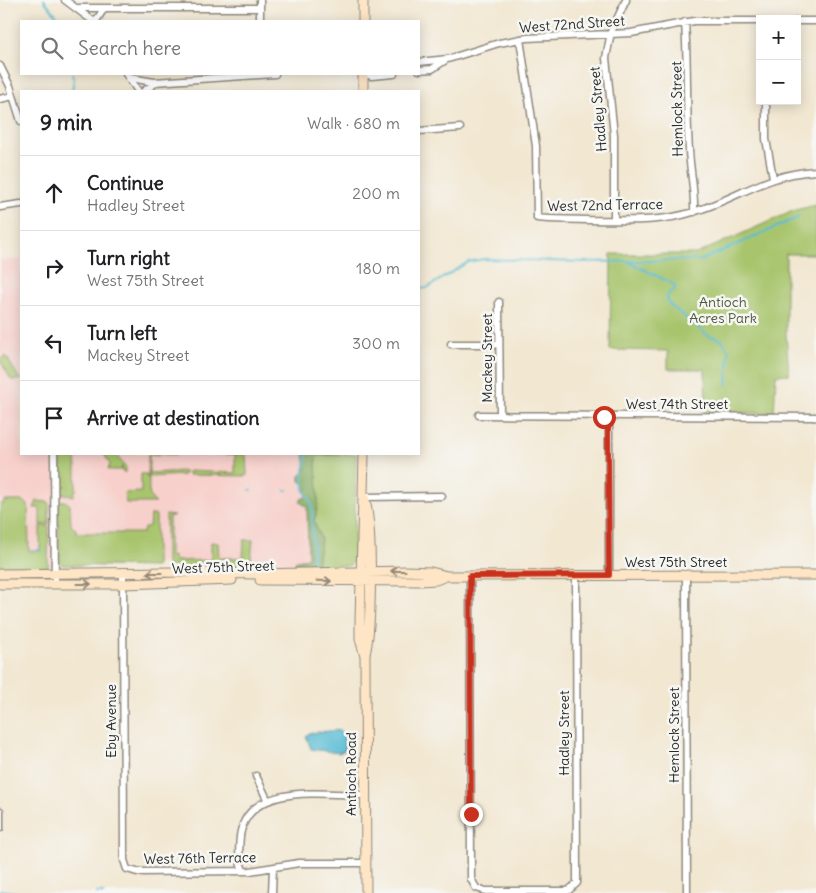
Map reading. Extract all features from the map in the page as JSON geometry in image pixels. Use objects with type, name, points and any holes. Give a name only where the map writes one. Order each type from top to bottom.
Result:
[{"type":"main road","points":[[363,0],[363,20]]},
{"type":"main road","points":[[363,90],[364,75]]},
{"type":"main road","name":"Antioch Road","points":[[364,455],[364,497],[368,508],[365,576],[368,642],[365,654],[366,893]]},
{"type":"main road","name":"West 75th Street","points":[[0,574],[246,574],[365,576],[428,580],[447,576],[816,575]]},
{"type":"main road","name":"West 75th Street","points":[[0,584],[124,584],[365,576]]},
{"type":"street","points":[[65,0],[93,20]]},
{"type":"street","points":[[260,0],[260,20]]},
{"type":"street","name":"Hadley Street","points":[[614,220],[614,135],[606,72],[608,42],[626,0]]},
{"type":"street","points":[[78,8],[104,10],[260,8]]},
{"type":"street","points":[[95,20],[104,10]]},
{"type":"street","name":"West 72nd Street","points":[[420,62],[448,58],[520,39],[611,32],[631,33],[685,22],[756,21]]},
{"type":"street","points":[[801,21],[816,21]]},
{"type":"street","name":"Hemlock Street","points":[[685,22],[688,53],[689,152],[695,194],[694,212]]},
{"type":"street","name":"West 72nd Terrace","points":[[520,39],[536,146],[537,218],[614,220],[667,218],[705,208],[772,178],[816,171]]},
{"type":"street","name":"West 72nd Street","points":[[420,70],[432,69],[448,58]]},
{"type":"street","points":[[0,66],[20,118]]},
{"type":"street","points":[[128,76],[158,81],[246,75]]},
{"type":"street","points":[[368,75],[382,75]]},
{"type":"street","points":[[128,76],[137,90]]},
{"type":"street","points":[[145,90],[158,81]]},
{"type":"street","points":[[0,99],[12,96]]},
{"type":"street","points":[[766,105],[766,139],[772,178]]},
{"type":"street","points":[[420,131],[460,128]]},
{"type":"street","name":"Hemlock Street","points":[[695,194],[705,208]]},
{"type":"street","points":[[0,206],[20,204]]},
{"type":"street","name":"Mackey Street","points":[[499,302],[500,415]]},
{"type":"street","points":[[451,344],[499,344]]},
{"type":"street","name":"West 74th Street","points":[[479,415],[816,417]]},
{"type":"street","points":[[608,417],[609,575]]},
{"type":"street","points":[[54,455],[55,584]]},
{"type":"street","points":[[364,497],[442,496]]},
{"type":"street","name":"Eby Avenue","points":[[123,573],[124,860],[127,869]]},
{"type":"street","name":"Hadley Street","points":[[470,576],[471,879],[475,886],[486,891],[568,891],[573,888],[577,878],[576,576]]},
{"type":"street","name":"Hemlock Street","points":[[686,576],[687,893]]},
{"type":"street","points":[[256,776],[267,799]]},
{"type":"street","points":[[243,870],[240,863],[240,841],[243,825],[251,812],[267,799],[287,795],[365,794]]},
{"type":"street","points":[[0,811],[0,828]]},
{"type":"street","name":"West 76th Terrace","points":[[127,869],[137,872],[243,870],[273,868],[299,863],[366,863]]},
{"type":"street","name":"West 76th Terrace","points":[[272,893],[273,868]]},
{"type":"shaded area","points":[[20,259],[20,455],[312,455],[314,565],[244,568],[155,563],[0,568],[0,260]]},
{"type":"green space","name":"Antioch Acres Park","points":[[816,205],[816,254],[786,254],[786,334],[789,374],[776,375],[774,413],[706,413],[705,369],[668,369],[668,351],[610,350],[611,254],[696,254],[795,210]]},
{"type":"green space","points":[[6,356],[20,380],[11,380],[0,360]]},
{"type":"green space","points":[[61,455],[70,455],[72,459],[76,456],[76,491],[74,491],[74,496],[61,493]]},
{"type":"green space","points":[[105,455],[116,455],[126,467],[126,472],[122,472],[122,466],[121,470],[108,470],[110,464]]},
{"type":"green space","points":[[148,455],[149,473],[184,471],[184,475],[148,477]]},
{"type":"green space","points":[[235,455],[246,455],[247,476],[188,475],[188,471],[235,473]]},
{"type":"green space","points":[[304,455],[333,455],[318,456],[316,458],[318,506],[314,521],[321,539],[317,566],[294,567],[296,560],[308,558],[307,507],[300,502],[302,498],[306,498],[306,485],[300,481],[300,476],[306,470]]},
{"type":"green space","points":[[312,455],[356,455],[354,561],[349,566],[314,565]]},
{"type":"green space","points":[[141,474],[147,474],[150,495],[156,503],[126,503],[124,493],[141,492]]},
{"type":"green space","points":[[4,501],[24,501],[28,505],[29,551],[40,551],[40,526],[49,526],[48,567],[0,568],[0,504],[4,504]]},
{"type":"green space","points":[[37,501],[49,502],[49,524],[40,525],[40,508],[34,508]]},
{"type":"green space","points":[[60,501],[65,501],[70,505],[71,526],[76,529],[76,533],[143,533],[144,528],[149,526],[150,515],[156,515],[156,567],[62,565],[59,559],[58,504]]},
{"type":"green space","points":[[166,515],[174,516],[169,517],[169,556],[174,557],[175,561],[211,560],[211,542],[218,543],[219,558],[243,558],[244,540],[253,540],[250,569],[166,566]]},
{"type":"water","points":[[339,730],[344,735],[345,750],[339,753],[311,749],[306,736],[309,733]]},
{"type":"waterway","points":[[44,0],[60,20]]},
{"type":"waterway","points":[[72,75],[74,79],[72,90]]},
{"type":"waterway","points":[[420,289],[427,288],[468,262],[484,259],[583,262],[702,260],[799,217]]},
{"type":"waterway","points":[[629,262],[675,285],[675,289],[669,293],[667,299],[670,305],[707,335],[722,340],[729,351],[727,384]]},
{"type":"waterway","points":[[307,455],[303,476],[304,490],[312,504],[313,565]]},
{"type":"waterway","points":[[36,551],[40,549]]},
{"type":"waterway","points":[[0,890],[21,893]]},
{"type":"waterway","points":[[97,893],[104,893]]},
{"type":"route","points":[[471,814],[470,576],[609,575],[608,417],[604,417]]}]
